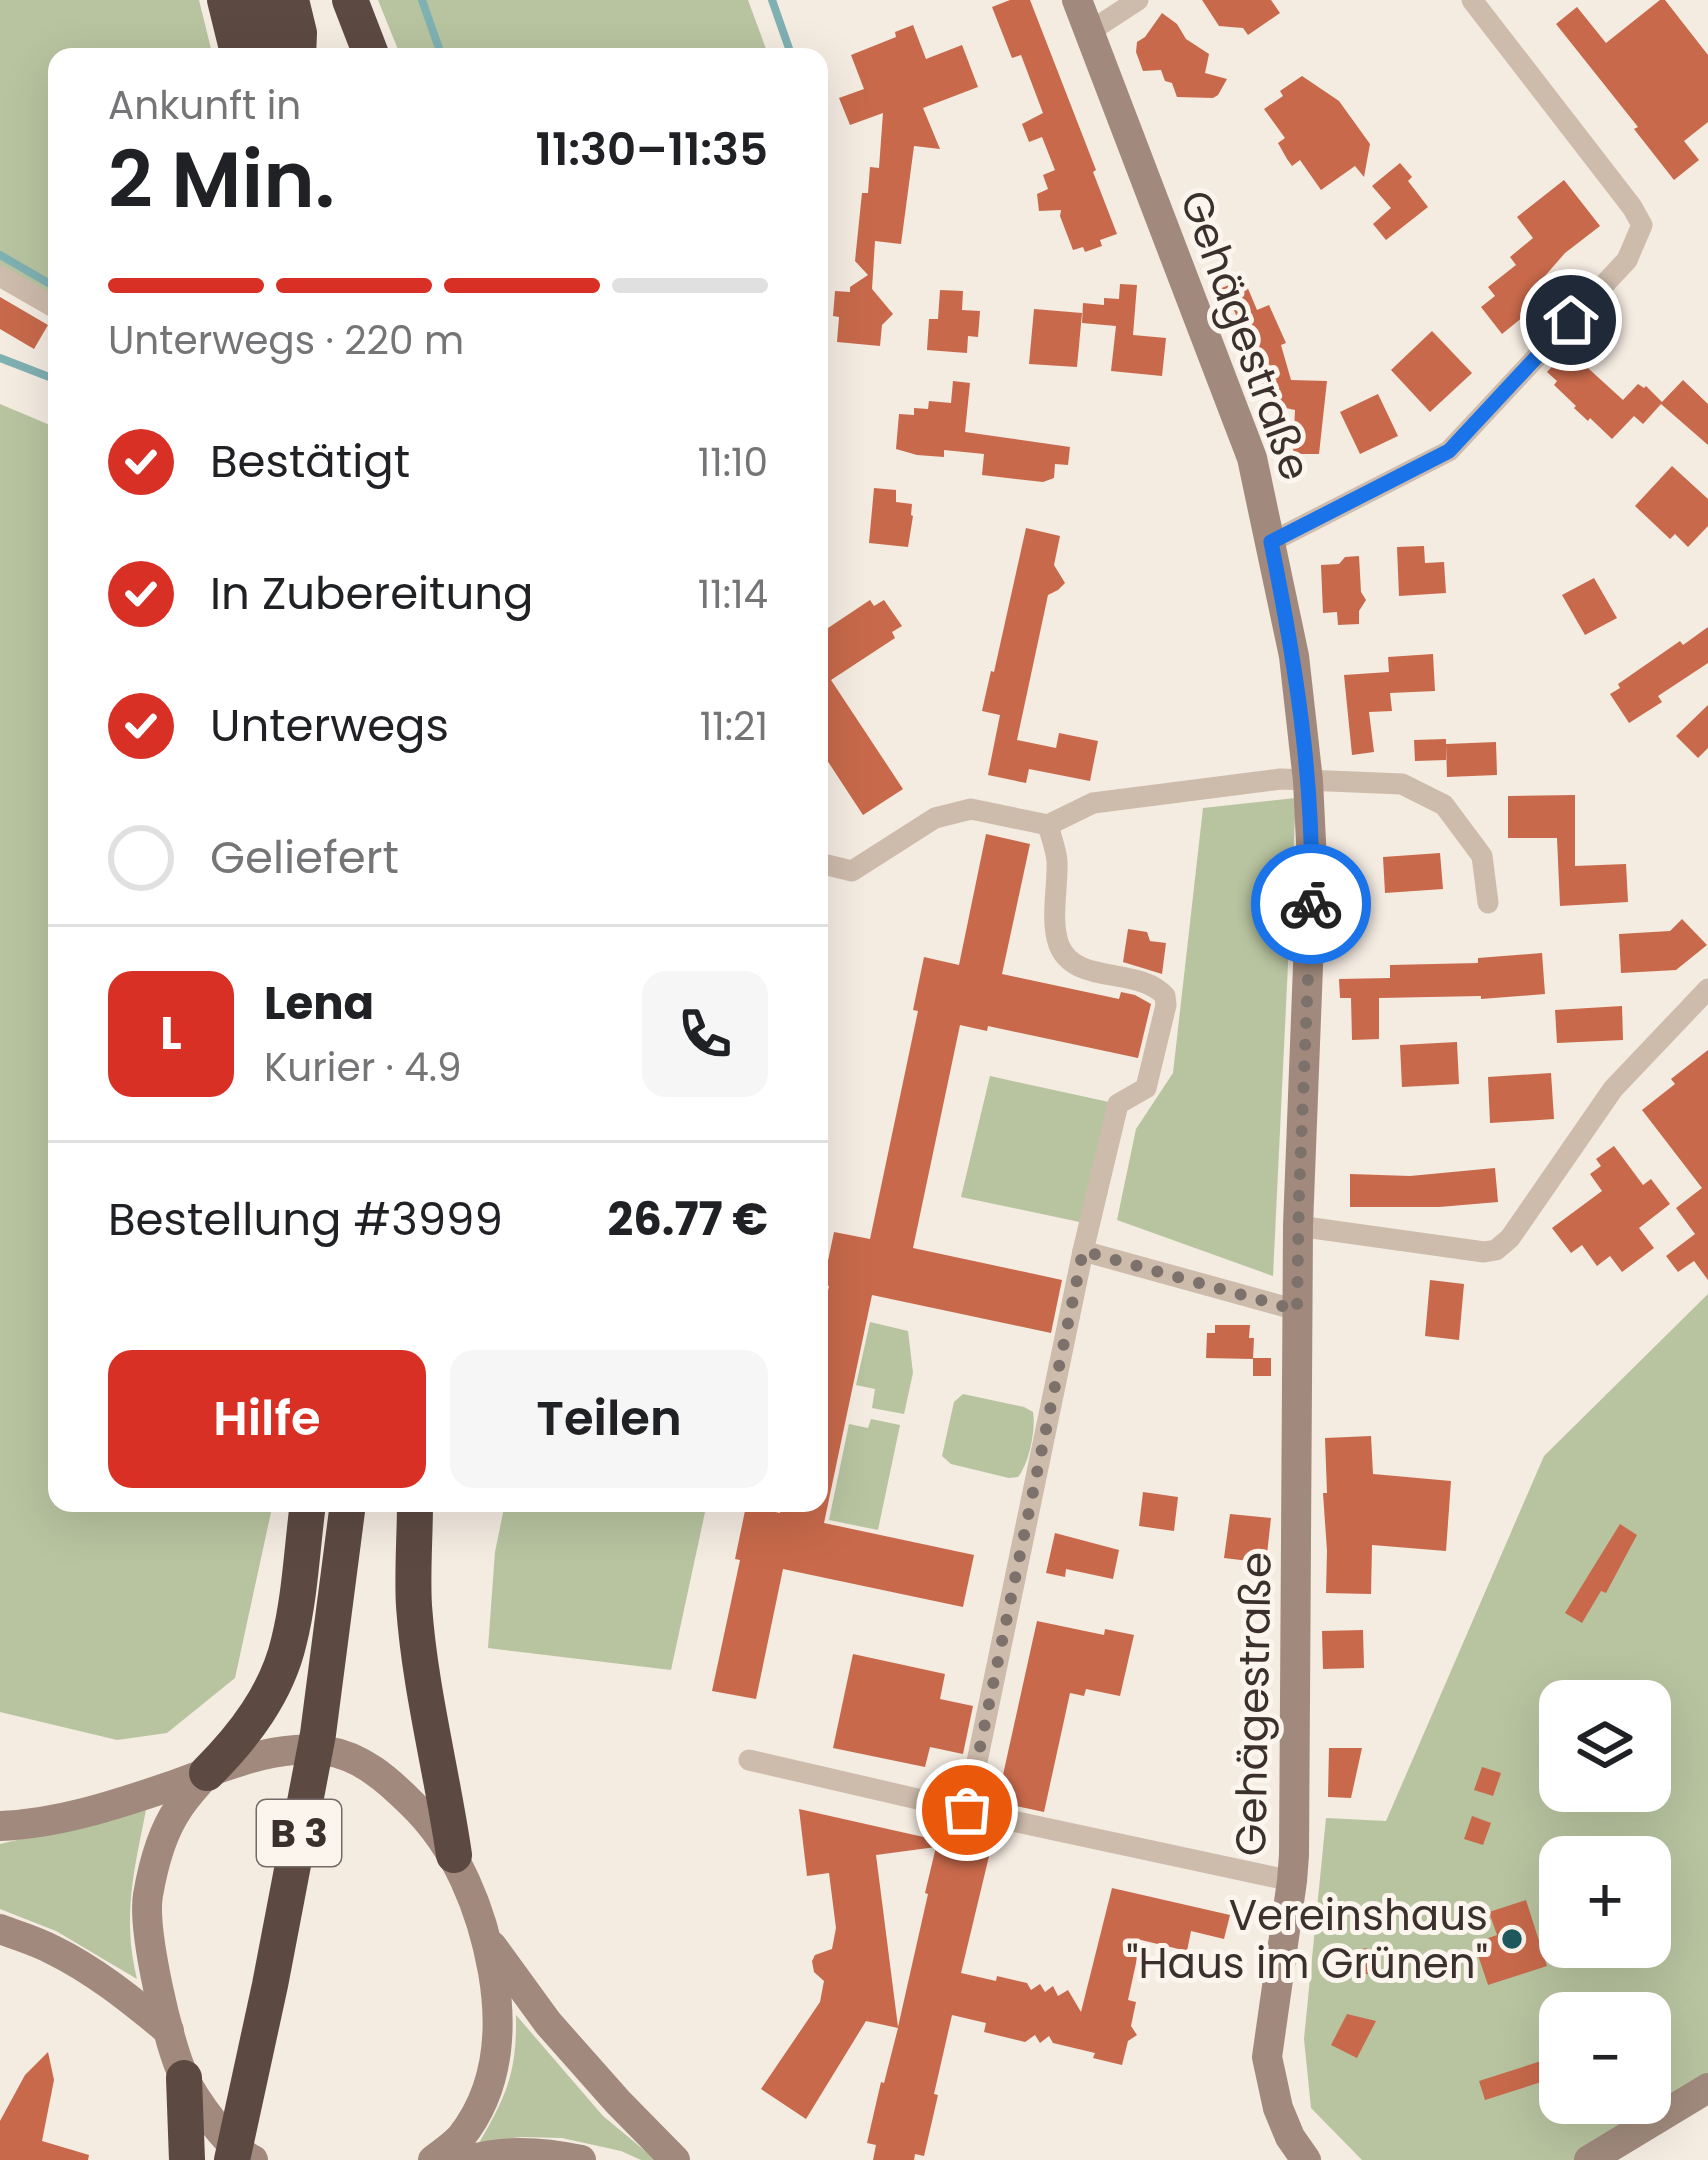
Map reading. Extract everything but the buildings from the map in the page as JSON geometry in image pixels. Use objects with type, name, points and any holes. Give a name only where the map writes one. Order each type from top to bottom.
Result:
[{"type":"highway","points":[[225,0],[237,48]]},
{"type":"highway","points":[[258,0],[290,37]]},
{"type":"highway","points":[[350,0],[369,48]]},
{"type":"highway","points":[[207,1773],[262,1708],[289,1643],[307,1512]]},
{"type":"highway","name":"B 3","points":[[232,2160],[318,1734],[347,1512]]},
{"type":"highway","points":[[415,1512],[414,1603],[420,1662],[454,1855]]},
{"type":"highway","points":[[184,2078],[187,2160]]},
{"type":"street","name":"Gehägestraße","points":[[1076,0],[1252,458],[1294,656],[1308,781],[1312,862],[1298,1226],[1292,1881],[1268,2056],[1278,2108],[1290,2138],[1306,2160]]},
{"type":"street","points":[[1089,32],[1138,0]]},
{"type":"street","points":[[1271,542],[1449,451],[1627,260],[1642,225],[1472,0]]},
{"type":"street","points":[[0,276],[48,304]]},
{"type":"street","points":[[828,865],[852,872],[934,818],[971,809],[1048,825],[1093,803],[1281,779],[1402,784],[1444,806],[1482,856],[1487,903]]},
{"type":"street","points":[[967,1810],[1118,1104],[1146,1088],[1166,1005],[1158,988],[1083,968],[1061,952],[1057,855],[1048,825]]},
{"type":"street","points":[[1298,1226],[1496,1250],[1510,1238],[1613,1090],[1708,989]]},
{"type":"street","points":[[1083,1251],[1297,1310]]},
{"type":"street","points":[[0,1826],[84,1813],[279,1750],[331,1751],[378,1772],[416,1808],[454,1855],[487,1939],[498,2003],[498,2050],[487,2095],[459,2139],[433,2160]]},
{"type":"street","points":[[749,1760],[1292,1881]]},
{"type":"street","points":[[207,1773],[178,1809],[158,1850],[147,1902],[169,2031],[184,2078],[210,2117],[253,2160]]},
{"type":"street","points":[[0,1929],[82,1966],[169,2031]]},
{"type":"street","points":[[487,1939],[548,2023],[675,2160]]},
{"type":"street","points":[[1588,2160],[1708,2088]]},
{"type":"street","points":[[469,2160],[489,2154],[530,2153],[581,2160]]},
{"type":"green space","points":[[0,0],[199,0],[211,48],[48,48],[48,304],[0,276]]},
{"type":"green space","points":[[378,0],[748,0],[766,48],[397,48]]},
{"type":"green space","points":[[0,404],[48,424],[48,1512],[271,1512],[235,1678],[167,1733],[117,1740],[0,1712]]},
{"type":"green space","points":[[1296,798],[1273,1276],[1117,1220],[1136,1129],[1173,1073],[1203,808]]},
{"type":"green space","points":[[990,1076],[1118,1104],[1089,1224],[961,1197]]},
{"type":"green space","points":[[1708,1294],[1708,2088],[1671,2110],[1671,1992],[1539,1992],[1539,2124],[1648,2124],[1588,2160],[1362,2160],[1311,2108],[1304,2039],[1326,1818],[1386,1821],[1544,1456]]},
{"type":"green space","points":[[870,1322],[908,1331],[913,1373],[904,1414],[872,1408],[875,1389],[856,1385]]},
{"type":"green space","points":[[963,1394],[1033,1412],[1031,1446],[1018,1477],[951,1464],[942,1456],[954,1402]]},
{"type":"green space","points":[[871,1419],[900,1425],[878,1530],[829,1520],[849,1424],[868,1428]]},
{"type":"green space","points":[[503,1512],[705,1512],[671,1670],[488,1648],[495,1552]]},
{"type":"green space","points":[[146,1810],[130,1914],[137,1979],[56,1931],[0,1909],[0,1844]]},
{"type":"green space","points":[[516,2015],[603,2116],[656,2160],[562,2138],[479,2143],[508,2082]]},
{"type":"waterway","points":[[422,0],[439,48]]},
{"type":"waterway","points":[[772,0],[789,48]]},
{"type":"waterway","points":[[0,255],[48,283]]},
{"type":"waterway","points":[[0,358],[48,377]]},
{"type":"way so far","points":[[967,1810],[1083,1251],[1297,1310],[1311,904]]},
{"type":"place","name":"Vereinshaus \"Haus im Grünen\"","points":[[1512,1939]]},
{"type":"route","points":[[1311,904],[1308,781],[1294,656],[1271,542],[1449,451],[1571,320]]}]
